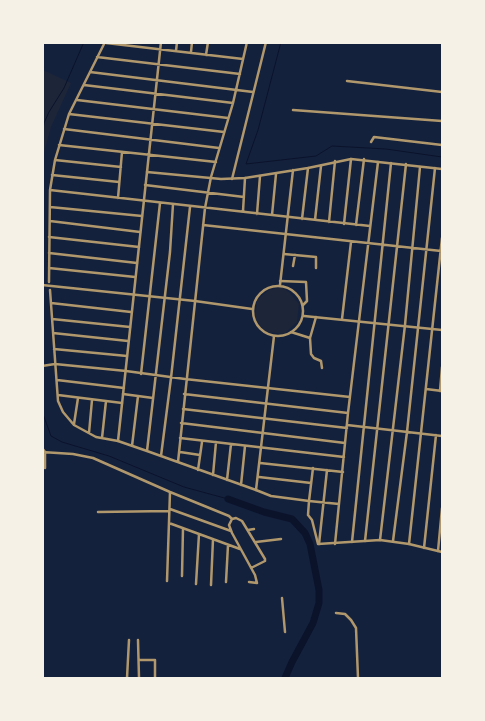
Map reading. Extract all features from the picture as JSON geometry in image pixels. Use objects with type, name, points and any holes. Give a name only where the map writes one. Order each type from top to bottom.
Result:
[{"type":"street","points":[[118,441],[161,42]]},
{"type":"street","points":[[176,51],[177,42]]},
{"type":"street","points":[[191,52],[192,42]]},
{"type":"street","points":[[206,55],[208,42]]},
{"type":"street","points":[[178,462],[185,380],[205,208],[247,43],[241,42]]},
{"type":"street","points":[[232,179],[266,42]]},
{"type":"street","points":[[49,282],[50,190],[55,160],[69,114],[105,43],[243,59]]},
{"type":"street","points":[[97,57],[240,74]]},
{"type":"street","points":[[90,72],[253,92]]},
{"type":"street","points":[[347,81],[442,92]]},
{"type":"street","points":[[84,86],[233,103]]},
{"type":"street","points":[[77,100],[228,118]]},
{"type":"street","points":[[293,110],[442,121]]},
{"type":"street","points":[[69,114],[224,132]]},
{"type":"street","points":[[64,129],[219,148]]},
{"type":"street","points":[[371,142],[374,137],[442,145]]},
{"type":"street","points":[[59,145],[216,162]]},
{"type":"street","points":[[118,198],[122,152]]},
{"type":"street","points":[[147,172],[232,179],[276,174],[351,158],[442,169]]},
{"type":"street","points":[[344,224],[351,158]]},
{"type":"street","points":[[356,225],[364,159]]},
{"type":"street","points":[[55,160],[121,167]]},
{"type":"street","points":[[329,222],[335,161]]},
{"type":"street","points":[[335,544],[348,413],[378,162]]},
{"type":"street","points":[[352,542],[391,163]]},
{"type":"street","points":[[365,541],[406,164]]},
{"type":"street","points":[[315,220],[320,166]]},
{"type":"street","points":[[380,540],[391,430],[405,325],[420,167]]},
{"type":"street","points":[[302,219],[308,168]]},
{"type":"street","points":[[394,541],[435,168]]},
{"type":"street","points":[[280,283],[293,170]]},
{"type":"street","points":[[52,174],[119,182]]},
{"type":"street","points":[[272,215],[276,174]]},
{"type":"street","points":[[257,214],[260,176]]},
{"type":"street","points":[[242,212],[246,178]]},
{"type":"street","points":[[145,186],[244,197]]},
{"type":"street","points":[[50,190],[370,226]]},
{"type":"street","points":[[142,374],[160,203]]},
{"type":"street","points":[[148,451],[173,204]]},
{"type":"street","points":[[161,456],[190,206]]},
{"type":"street","points":[[50,207],[142,216]]},
{"type":"street","points":[[50,221],[140,232]]},
{"type":"street","points":[[203,225],[442,251]]},
{"type":"street","points":[[49,237],[139,248]]},
{"type":"street","points":[[409,544],[442,238]]},
{"type":"street","points":[[342,319],[351,242]]},
{"type":"street","points":[[49,253],[137,263]]},
{"type":"street","points":[[284,254],[316,257],[316,268]]},
{"type":"street","points":[[294,266],[295,255]]},
{"type":"street","points":[[49,268],[135,277]]},
{"type":"street","points":[[280,283],[297,294],[303,305],[304,316],[300,324],[287,335],[274,336],[260,329],[254,320],[252,309],[255,299],[260,292],[268,287],[280,283],[306,282],[307,301],[303,305]]},
{"type":"street","points":[[42,285],[252,309]]},
{"type":"street","points":[[50,290],[60,407],[74,425],[102,438],[148,451],[271,496],[339,504]]},
{"type":"street","points":[[51,302],[132,312]]},
{"type":"street","points":[[304,316],[442,330]]},
{"type":"street","points":[[316,317],[310,338],[311,354],[314,358],[321,360],[322,368]]},
{"type":"street","points":[[52,319],[130,327]]},
{"type":"street","points":[[291,332],[310,338]]},
{"type":"street","points":[[53,333],[128,341]]},
{"type":"street","points":[[256,490],[274,336]]},
{"type":"street","points":[[54,350],[126,356]]},
{"type":"street","points":[[43,366],[55,364],[350,397]]},
{"type":"street","points":[[426,389],[441,391],[442,367]]},
{"type":"street","points":[[57,380],[124,388]]},
{"type":"street","points":[[123,394],[153,398]]},
{"type":"street","points":[[184,394],[348,413]]},
{"type":"street","points":[[58,395],[122,403]]},
{"type":"street","points":[[132,446],[138,396]]},
{"type":"street","points":[[74,425],[78,398]]},
{"type":"street","points":[[89,433],[92,400]]},
{"type":"street","points":[[102,438],[106,401]]},
{"type":"street","points":[[183,409],[442,436]]},
{"type":"street","points":[[181,423],[345,443]]},
{"type":"street","points":[[424,548],[436,435]]},
{"type":"street","points":[[180,438],[344,457]]},
{"type":"street","points":[[198,470],[202,441]]},
{"type":"street","points":[[213,475],[216,442]]},
{"type":"street","points":[[227,480],[231,444]]},
{"type":"street","points":[[241,484],[246,446]]},
{"type":"street","points":[[42,448],[45,468]]},
{"type":"street","points":[[44,452],[73,454],[93,458],[170,492],[227,514],[232,519],[241,520],[256,542],[265,561],[251,568]]},
{"type":"street","points":[[179,452],[200,454]]},
{"type":"street","points":[[260,463],[342,472]]},
{"type":"street","points":[[313,468],[308,515],[312,520],[319,544]]},
{"type":"street","points":[[319,544],[327,470]]},
{"type":"street","points":[[258,477],[311,483]]},
{"type":"street","points":[[167,581],[170,492]]},
{"type":"street","points":[[438,551],[442,508]]},
{"type":"street","points":[[98,512],[170,510],[232,531]]},
{"type":"street","points":[[232,519],[229,525],[257,583],[249,582]]},
{"type":"street","points":[[169,523],[240,549]]},
{"type":"street","points":[[182,576],[183,528]]},
{"type":"street","points":[[248,530],[254,529]]},
{"type":"street","points":[[196,584],[199,534]]},
{"type":"street","points":[[211,585],[213,539]]},
{"type":"street","points":[[256,542],[281,539]]},
{"type":"street","points":[[319,544],[380,540],[394,541],[442,552]]},
{"type":"street","points":[[226,582],[228,545]]},
{"type":"street","points":[[282,598],[285,632]]},
{"type":"street","points":[[336,613],[345,614],[356,628],[358,678]]},
{"type":"street","points":[[127,678],[129,640]]},
{"type":"street","points":[[138,640],[139,678]]},
{"type":"street","points":[[140,660],[155,660],[156,678]]},
{"type":"shaded area","points":[[43,70],[71,83],[51,127],[43,156]]},
{"type":"shaded area","points":[[283,288],[289,292],[299,304],[297,322],[284,334],[266,332],[255,319],[257,300],[269,290]]},
{"type":"waterway","points":[[42,137],[44,123],[64,88],[84,42]]},
{"type":"waterway","points":[[281,42],[258,130],[246,164],[316,156],[332,146],[386,149],[442,157]]},
{"type":"waterway","points":[[42,371],[43,414],[51,436],[62,442],[109,456],[184,487],[228,499]]},
{"type":"waterway","points":[[228,499],[264,512],[292,519],[305,533],[310,544],[319,590],[319,603],[313,623],[285,678]]}]
